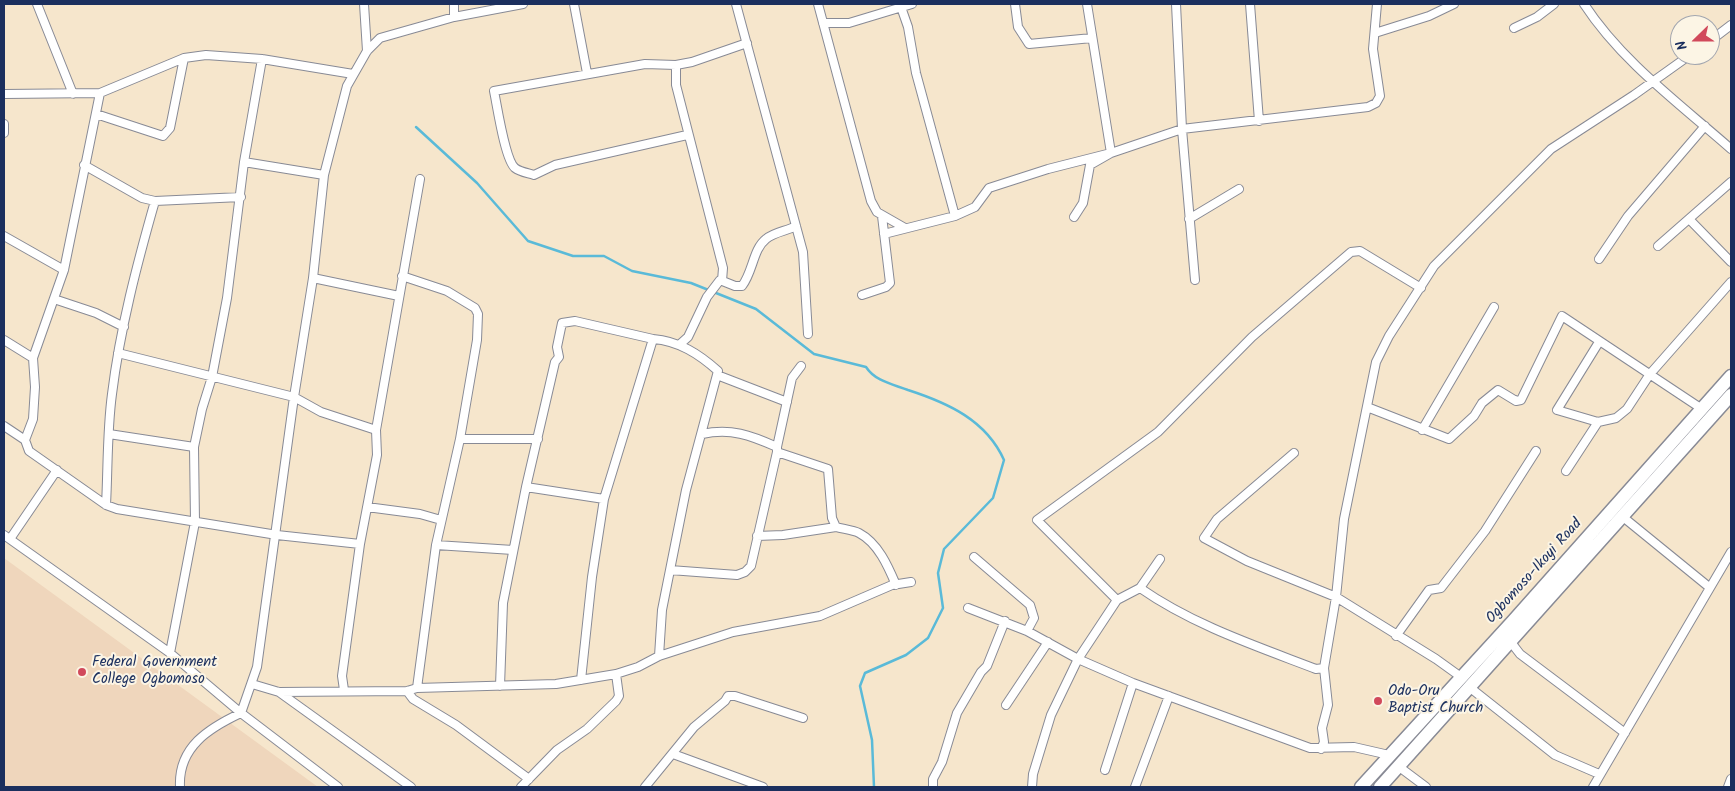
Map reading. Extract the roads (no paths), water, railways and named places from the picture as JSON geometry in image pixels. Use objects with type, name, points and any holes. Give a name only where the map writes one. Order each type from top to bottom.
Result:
[{"type":"main road","name":"Ogbomoso-Ikoyi Road","points":[[1380,787],[1466,681],[1731,376]]},
{"type":"main road","name":"Ogbomoso-Ikoyi Road","points":[[1361,787],[1389,755],[1510,641],[1731,395]]},
{"type":"street","points":[[37,4],[73,94]]},
{"type":"street","points":[[364,4],[367,51]]},
{"type":"street","points":[[454,4],[454,17]]},
{"type":"street","points":[[180,787],[180,776],[185,758],[200,737],[210,728],[241,713],[257,667],[277,535],[294,398],[313,278],[324,175],[347,86],[367,51],[380,38],[454,17],[523,4]]},
{"type":"street","points":[[574,4],[587,73]]},
{"type":"street","points":[[736,4],[803,252],[808,334]]},
{"type":"street","points":[[818,4],[871,202],[882,216],[905,228]]},
{"type":"street","points":[[823,24],[849,23],[912,4]]},
{"type":"street","points":[[1015,4],[1018,27],[1029,44],[1092,38]]},
{"type":"street","points":[[1087,4],[1111,153]]},
{"type":"street","points":[[1176,4],[1182,130],[1195,280]]},
{"type":"street","points":[[1250,4],[1259,121]]},
{"type":"street","points":[[884,234],[955,216],[975,207],[989,188],[1048,169],[1111,153],[1182,130],[1368,107],[1376,103],[1380,96],[1373,48],[1377,4]]},
{"type":"street","points":[[1374,32],[1429,16],[1454,4]]},
{"type":"street","points":[[1514,28],[1537,17],[1554,4]]},
{"type":"street","points":[[1584,4],[1612,39],[1653,82],[1731,150]]},
{"type":"street","points":[[901,7],[908,27],[916,73],[955,216]]},
{"type":"street","points":[[1720,33],[1731,25]]},
{"type":"street","points":[[687,135],[555,164],[534,175],[515,169],[511,164],[500,126],[494,91],[645,64],[676,65],[692,62],[747,43]]},
{"type":"street","points":[[4,94],[100,93],[184,58],[206,55],[262,59],[353,74]]},
{"type":"street","points":[[96,114],[163,136],[170,128],[184,58]]},
{"type":"street","points":[[170,653],[195,522],[194,447],[202,409],[212,377],[233,266],[244,162],[262,59]]},
{"type":"street","points":[[676,65],[676,85],[687,135],[723,268],[722,281]]},
{"type":"street","points":[[1321,749],[1324,742],[1322,728],[1328,705],[1324,668],[1336,598],[1344,520],[1376,362],[1389,336],[1434,266],[1551,148],[1676,65]]},
{"type":"street","points":[[25,440],[33,419],[35,387],[33,358],[64,270],[100,93]]},
{"type":"street","points":[[4,124],[4,133]]},
{"type":"street","points":[[1599,259],[1628,216],[1705,126]]},
{"type":"street","points":[[1074,217],[1083,203],[1090,165],[1111,153]]},
{"type":"street","points":[[244,162],[324,175]]},
{"type":"street","points":[[84,165],[142,198],[155,201],[240,196]]},
{"type":"street","points":[[344,690],[342,676],[360,544],[377,455],[376,430],[420,179]]},
{"type":"street","points":[[1658,246],[1731,182]]},
{"type":"street","points":[[1189,219],[1239,189]]},
{"type":"street","points":[[106,505],[112,396],[118,353],[139,254],[155,201]]},
{"type":"street","points":[[862,295],[886,287],[890,283],[882,216]]},
{"type":"street","points":[[1689,219],[1731,262]]},
{"type":"street","points":[[679,344],[688,337],[707,297],[720,280],[735,286],[742,286],[749,278],[760,247],[765,239],[796,226]]},
{"type":"street","points":[[4,236],[64,270]]},
{"type":"street","points":[[1118,600],[1036,520],[1158,432],[1252,337],[1351,252],[1360,251],[1421,288]]},
{"type":"street","points":[[402,276],[447,291],[475,308],[478,314],[477,340],[460,439],[436,545],[417,688]]},
{"type":"street","points":[[313,278],[398,296]]},
{"type":"street","points":[[1599,342],[1557,410],[1598,422],[1616,418],[1627,409],[1650,374],[1731,282]]},
{"type":"street","points":[[54,300],[96,313],[124,327]]},
{"type":"street","points":[[1422,430],[1494,307]]},
{"type":"street","points":[[1367,407],[1449,439],[1474,416],[1482,403],[1498,390],[1516,401],[1521,400],[1562,316],[1702,409]]},
{"type":"street","points":[[500,686],[503,603],[526,487],[555,362],[559,357],[557,347],[562,323],[576,321],[679,344],[718,370],[686,490],[662,610],[659,656]]},
{"type":"street","points":[[581,680],[592,578],[604,499],[653,339]]},
{"type":"street","points":[[4,340],[33,358]]},
{"type":"street","points":[[118,353],[294,398],[321,412],[376,430]]},
{"type":"street","points":[[670,570],[737,575],[745,572],[751,566],[792,378],[801,366]]},
{"type":"street","points":[[717,375],[787,402]]},
{"type":"street","points":[[1566,471],[1598,422]]},
{"type":"street","points":[[4,426],[25,440],[29,451],[106,505],[117,509],[277,535],[360,544]]},
{"type":"street","points":[[702,434],[721,430],[758,438],[777,449],[828,469],[832,518],[836,527]]},
{"type":"street","points":[[109,434],[194,447]]},
{"type":"street","points":[[460,439],[538,439]]},
{"type":"street","points":[[1396,636],[1429,590],[1440,588],[1485,531],[1536,451]]},
{"type":"street","points":[[1294,453],[1217,519],[1204,538],[1262,568],[1336,598],[1436,659],[1466,681],[1473,690],[1555,755],[1599,774]]},
{"type":"street","points":[[57,470],[7,537],[170,653],[241,713],[338,787]]},
{"type":"street","points":[[526,487],[604,499]]},
{"type":"street","points":[[367,507],[420,514],[441,520]]},
{"type":"street","points":[[1623,517],[1709,587]]},
{"type":"street","points":[[757,536],[783,535],[836,527],[859,532],[873,543],[888,566],[896,585]]},
{"type":"street","points":[[436,545],[513,550]]},
{"type":"street","points":[[1593,787],[1599,774],[1660,676],[1709,587],[1731,552]]},
{"type":"street","points":[[974,557],[1030,606],[1034,618],[1027,631]]},
{"type":"street","points":[[1032,787],[1033,774],[1051,715],[1078,659],[1118,600],[1140,588],[1160,559]]},
{"type":"street","points":[[252,684],[279,692],[407,691],[417,688],[556,684],[616,674],[638,667],[659,656],[733,632],[820,616],[896,585],[911,582]]},
{"type":"street","points":[[1140,588],[1162,603],[1226,635],[1316,669],[1324,668]]},
{"type":"street","points":[[968,608],[1005,621],[1078,659],[1133,683],[1310,748],[1354,747],[1389,755]]},
{"type":"street","points":[[933,787],[933,779],[942,762],[957,713],[980,672],[987,666],[1005,621]]},
{"type":"street","points":[[1510,641],[1520,654],[1625,733]]},
{"type":"street","points":[[1006,706],[1048,642]]},
{"type":"street","points":[[521,787],[557,750],[587,729],[616,701],[619,696],[616,674]]},
{"type":"street","points":[[1105,770],[1133,683]]},
{"type":"street","points":[[407,691],[413,699],[462,729],[529,779]]},
{"type":"street","points":[[279,692],[410,787]]},
{"type":"street","points":[[645,787],[694,726],[725,701],[728,696],[735,696],[803,718]]},
{"type":"street","points":[[1135,787],[1169,696]]},
{"type":"street","points":[[673,754],[741,784],[763,787]]},
{"type":"street","points":[[1398,766],[1426,787]]},
{"type":"street","points":[[1728,787],[1731,779]]},
{"type":"waterway","points":[[416,127],[477,183],[528,241],[573,256],[604,256],[632,271],[691,283],[756,309],[814,354],[866,367],[874,376],[884,382],[951,407],[976,424],[996,446],[1004,460],[993,498],[944,549],[938,573],[943,608],[928,638],[906,655],[865,673],[860,686],[872,740],[874,787]]},
{"type":"place","name":"Federal Government College Ogbomoso","points":[[82,672]]},
{"type":"place","name":"Odo-Oru Baptist Church","points":[[1378,701]]}]
